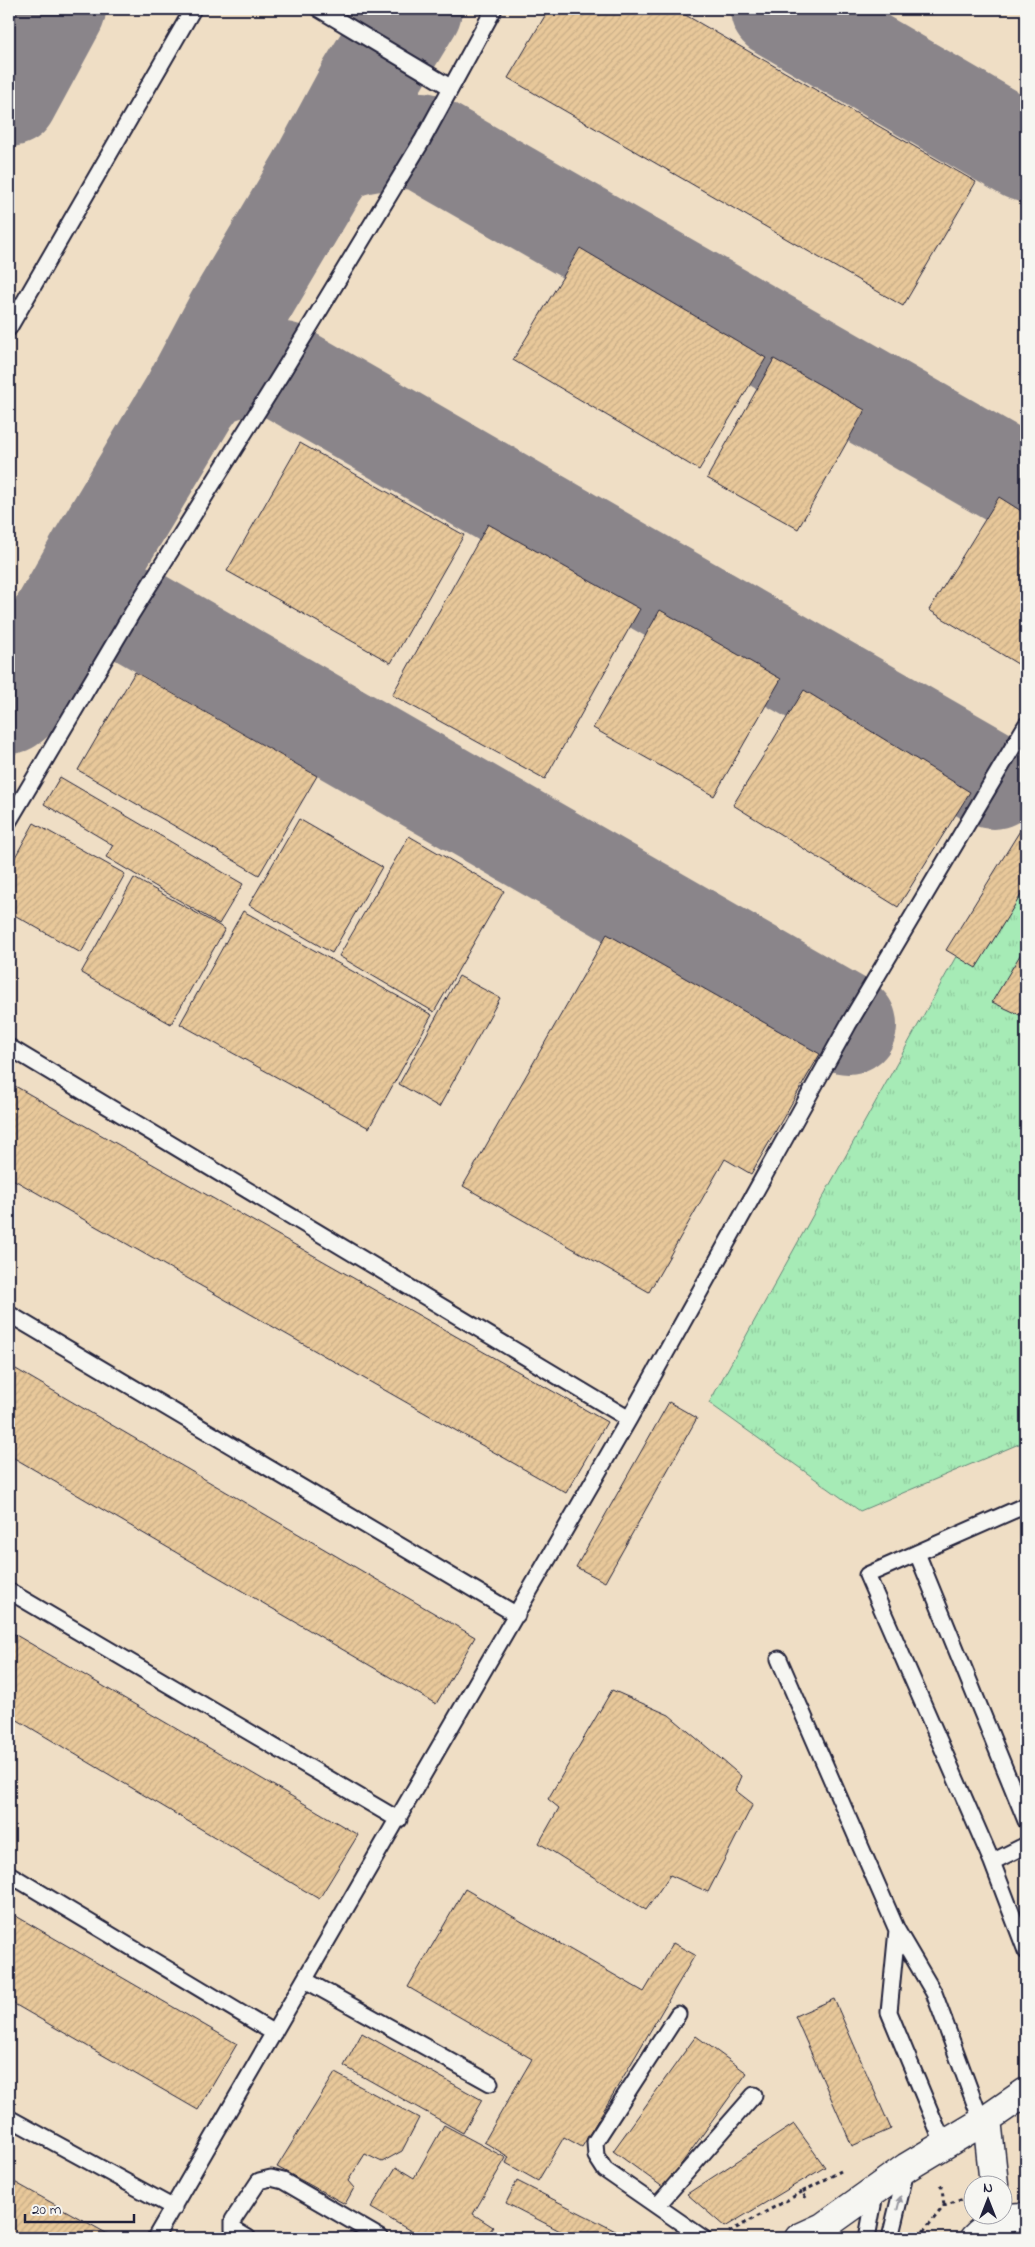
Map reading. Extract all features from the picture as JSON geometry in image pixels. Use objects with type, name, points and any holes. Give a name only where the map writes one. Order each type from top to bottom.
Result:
[{"type":"street","points":[[798,2238],[823,2227],[907,2167],[985,2121],[1026,2092]]},
{"type":"street","points":[[985,2121],[993,2174]]},
{"type":"street","points":[[974,2238],[983,2229],[994,2224]]},
{"type":"lane","points":[[9,328],[193,9]]},
{"type":"lane","points":[[319,9],[450,87]]},
{"type":"lane","points":[[9,821],[132,613],[278,379],[417,149],[494,9]]},
{"type":"lane","points":[[155,2238],[630,1419],[844,1034],[1026,725]]},
{"type":"lane","points":[[9,1047],[630,1419]]},
{"type":"lane","points":[[9,1314],[517,1615]]},
{"type":"lane","points":[[1026,1505],[866,1575],[992,1862],[1026,1951]]},
{"type":"lane","points":[[917,1554],[1026,1822]]},
{"type":"lane","points":[[9,1590],[399,1820]]},
{"type":"lane","points":[[779,1659],[896,1930],[934,1993],[985,2121]]},
{"type":"lane","points":[[992,1862],[1026,1845]]},
{"type":"lane","points":[[9,1874],[274,2033]]},
{"type":"lane","points":[[896,1930],[889,2012],[944,2145]]},
{"type":"lane","points":[[305,1980],[490,2083]]},
{"type":"lane","points":[[678,2014],[595,2142],[596,2156],[605,2170],[704,2238]]},
{"type":"lane","points":[[657,2206],[754,2095]]},
{"type":"lane","points":[[9,2118],[174,2208]]},
{"type":"lane","points":[[890,2238],[907,2167]]},
{"type":"lane","points":[[248,2238],[233,2229],[233,2220],[259,2181],[271,2178],[283,2181],[381,2238]]},
{"type":"lane","points":[[867,2238],[876,2188]]},
{"type":"path","points":[[726,2234],[802,2192]]},
{"type":"path","points":[[918,2238],[944,2206],[962,2200]]},
{"type":"shaded area","points":[[9,9],[1026,9],[1026,2238],[9,2238]]},
{"type":"green space","points":[[1026,830],[1026,1441],[860,1511],[709,1403]]},
{"type":"building","points":[[549,9],[675,9],[976,182],[903,306],[508,78]]},
{"type":"building","points":[[580,248],[766,358],[699,470],[513,360]]},
{"type":"building","points":[[774,359],[865,410],[798,529],[707,478]]},
{"type":"building","points":[[300,443],[464,535],[391,663],[227,571]]},
{"type":"building","points":[[999,497],[1026,514],[1026,669],[929,610]]},
{"type":"building","points":[[488,524],[640,609],[545,779],[392,695]]},
{"type":"building","points":[[660,610],[781,679],[714,796],[593,728]]},
{"type":"building","points":[[135,672],[317,776],[259,875],[78,770]]},
{"type":"building","points":[[804,690],[970,792],[898,907],[733,805]]},
{"type":"building","points":[[60,777],[243,884],[219,924],[106,857],[113,845],[44,804]]},
{"type":"building","points":[[299,819],[382,867],[332,953],[249,905]]},
{"type":"building","points":[[1026,821],[1026,887],[976,968],[946,950]]},
{"type":"building","points":[[34,823],[125,874],[81,953],[9,912],[9,868]]},
{"type":"building","points":[[409,836],[504,891],[434,1012],[339,956]]},
{"type":"building","points":[[134,878],[225,929],[171,1024],[81,973]]},
{"type":"building","points":[[243,911],[432,1015],[369,1128],[180,1024]]},
{"type":"building","points":[[607,934],[820,1054],[751,1174],[725,1159],[649,1292],[463,1186]]},
{"type":"building","points":[[1026,945],[1026,1009],[1022,1016],[992,1002]]},
{"type":"building","points":[[459,976],[500,998],[439,1107],[399,1084]]},
{"type":"building","points":[[15,1086],[607,1422],[566,1493],[9,1177],[9,1098]]},
{"type":"building","points":[[9,1365],[475,1637],[436,1704],[9,1455]]},
{"type":"building","points":[[669,1402],[697,1418],[605,1582],[576,1567]]},
{"type":"building","points":[[9,1631],[358,1835],[319,1899],[9,1715]]},
{"type":"building","points":[[612,1690],[669,1715],[741,1776],[735,1790],[753,1804],[708,1892],[670,1875],[646,1910],[539,1843],[559,1808],[548,1799]]},
{"type":"building","points":[[465,1889],[644,1992],[673,1943],[695,1955],[582,2147],[564,2137],[538,2181],[506,2163],[509,2157],[484,2142],[532,2059],[408,1987]]},
{"type":"building","points":[[9,1912],[237,2044],[198,2110],[9,2001]]},
{"type":"building","points":[[834,1999],[891,2129],[852,2146],[795,2016]]},
{"type":"building","points":[[362,2033],[482,2100],[463,2133],[344,2066]]},
{"type":"building","points":[[696,2036],[747,2073],[664,2188],[613,2151]]},
{"type":"building","points":[[335,2073],[419,2118],[402,2151],[382,2162],[365,2154],[348,2181],[354,2188],[345,2204],[277,2167]]},
{"type":"building","points":[[794,2124],[825,2167],[725,2227],[687,2194]]},
{"type":"building","points":[[444,2125],[506,2158],[473,2214],[493,2227],[485,2238],[423,2238],[371,2208],[396,2167],[414,2178]]},
{"type":"building","points":[[9,2179],[115,2238],[9,2238]]},
{"type":"building","points":[[517,2181],[629,2238],[559,2238],[562,2232],[506,2203]]},
{"type":"taxiway","points":[[9,98],[57,9]]},
{"type":"taxiway","points":[[9,705],[14,701],[99,552],[190,400],[234,317],[317,177],[366,86],[413,9]]},
{"type":"taxiway","points":[[779,9],[1026,153]]},
{"type":"taxiway","points":[[317,177],[331,158],[339,152],[350,148],[374,142],[422,141],[1026,487]]},
{"type":"taxiway","points":[[190,400],[202,384],[221,373],[252,368],[283,371],[993,780]]},
{"type":"taxiway","points":[[55,631],[72,614],[89,606],[109,606],[132,613],[848,1025]]}]
